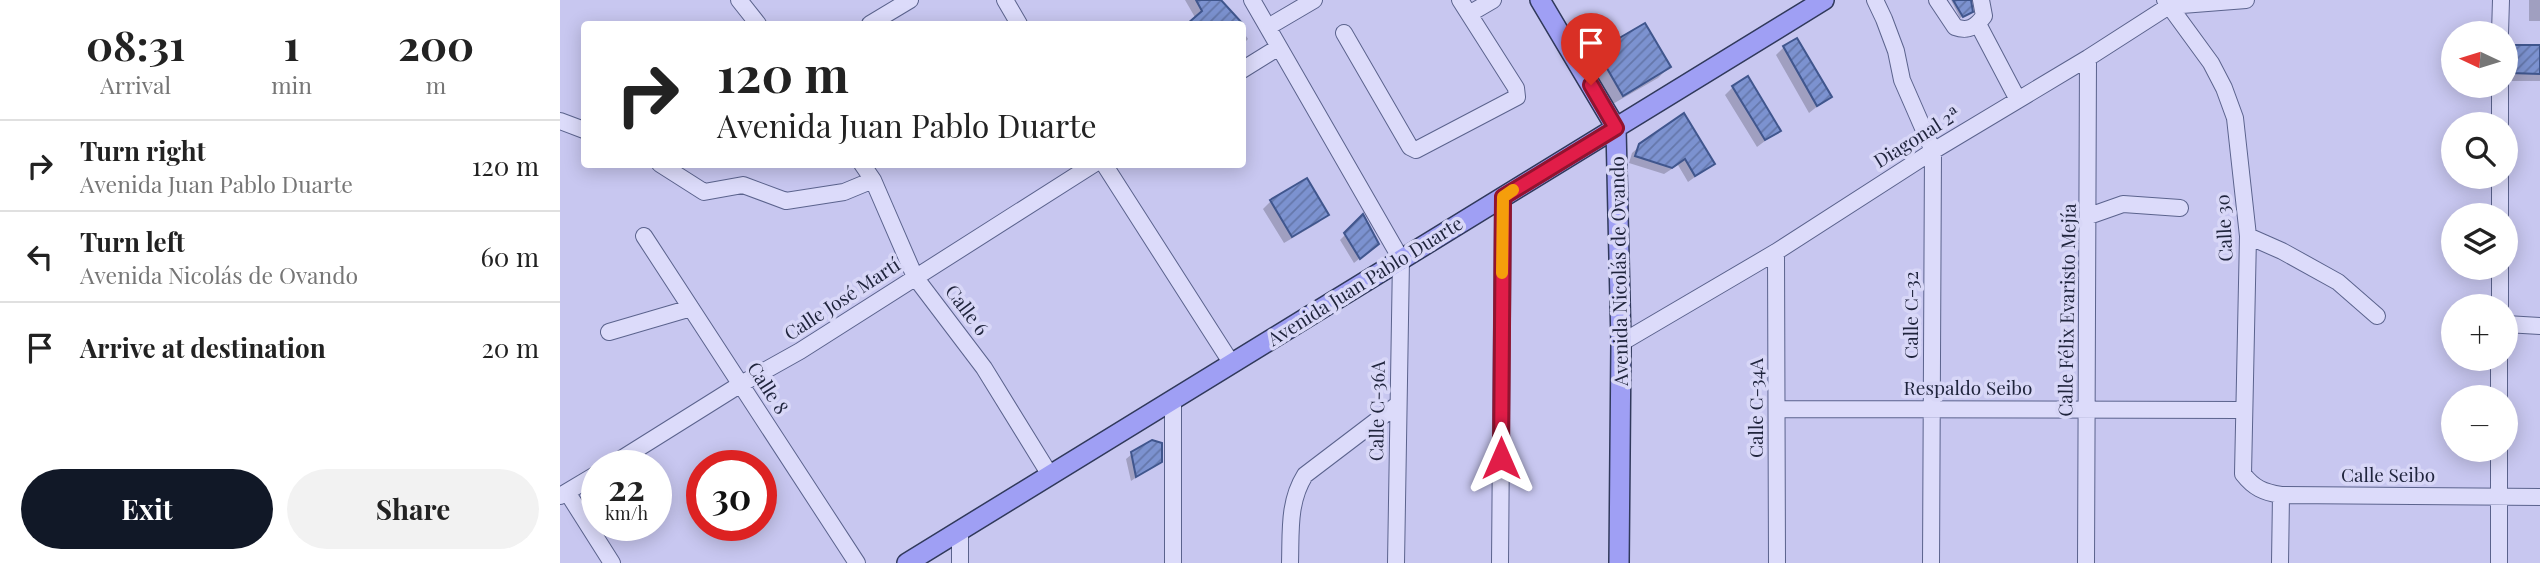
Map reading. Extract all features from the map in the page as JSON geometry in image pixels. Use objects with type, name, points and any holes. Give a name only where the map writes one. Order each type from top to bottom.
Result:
[{"type":"main road","name":"Avenida Nicolás de Ovando","points":[[1540,0],[1616,128],[1621,343],[1619,563]]},
{"type":"main road","name":"Avenida Juan Pablo Duarte","points":[[907,563],[1824,0]]},
{"type":"street","points":[[739,0],[756,21]]},
{"type":"street","points":[[875,21],[910,0]]},
{"type":"street","points":[[1004,0],[1017,21]]},
{"type":"street","points":[[1252,0],[1401,260]]},
{"type":"street","points":[[1268,27],[1314,0]]},
{"type":"street","points":[[1344,33],[1410,147],[1416,150],[1517,97],[1516,88],[1465,7],[1493,0]]},
{"type":"street","points":[[1874,0],[1884,19],[1902,80],[1933,150]]},
{"type":"street","points":[[1937,0],[1955,27],[1970,29],[1984,16],[1981,0]]},
{"type":"street","name":"Diagonal 2ª","points":[[1621,343],[1776,252],[1933,150],[2088,58],[2167,3],[2246,0]]},
{"type":"street","points":[[2501,0],[2501,21]]},
{"type":"street","name":"Calle 30","points":[[2167,3],[2211,63],[2235,118],[2248,236],[2243,474]]},
{"type":"street","points":[[1978,24],[2018,100]]},
{"type":"street","points":[[1246,68],[1279,47]]},
{"type":"street","name":"Calle Félix Evaristo Mejía","points":[[2086,563],[2088,58]]},
{"type":"street","points":[[560,121],[581,129]]},
{"type":"street","name":"Calle C-32","points":[[1931,563],[1933,150]]},
{"type":"street","points":[[666,168],[704,192],[743,186],[786,201],[844,192],[873,180]]},
{"type":"street","name":"Calle 6","points":[[865,168],[873,180],[915,277],[984,368],[1050,475]]},
{"type":"street","name":"Calle José Martí","points":[[636,450],[741,384],[800,351],[1088,168]]},
{"type":"street","points":[[1107,168],[1232,364]]},
{"type":"street","points":[[1500,563],[1503,197]]},
{"type":"street","points":[[2089,216],[2123,204],[2180,208]]},
{"type":"street","name":"Calle 8","points":[[644,236],[858,563]]},
{"type":"street","points":[[2248,236],[2282,251],[2338,282],[2377,316]]},
{"type":"street","name":"Calle C-34A","points":[[1776,252],[1777,563]]},
{"type":"street","name":"Calle C-36A","points":[[1396,563],[1401,260]]},
{"type":"street","points":[[609,332],[691,308]]},
{"type":"street","points":[[2518,325],[2540,326]]},
{"type":"street","points":[[1173,400],[1173,563]]},
{"type":"street","points":[[1290,563],[1292,508],[1296,489],[1305,475],[1398,405]]},
{"type":"street","name":"Respaldo Seibo","points":[[1777,409],[2243,410]]},
{"type":"street","points":[[2499,462],[2499,563]]},
{"type":"street","name":"Calle Seibo","points":[[2243,474],[2252,485],[2263,492],[2281,495],[2540,497]]},
{"type":"street","points":[[581,483],[563,494],[612,563]]},
{"type":"street","points":[[2280,563],[2281,495]]},
{"type":"street","points":[[960,531],[960,563]]},
{"type":"building","points":[[1196,0],[1221,0],[1240,21],[1190,21],[1202,11]]},
{"type":"building","points":[[1953,0],[1971,0],[1973,12],[1963,17]]},
{"type":"building","points":[[1645,23],[1671,67],[1623,96],[1597,51]]},
{"type":"building","points":[[1797,38],[1832,97],[1817,106],[1783,46]]},
{"type":"building","points":[[2518,45],[2540,45],[2540,74],[2518,73]]},
{"type":"building","points":[[1748,76],[1781,131],[1765,140],[1732,86]]},
{"type":"building","points":[[1684,113],[1715,164],[1695,176],[1685,159],[1672,168],[1635,156],[1639,144]]},
{"type":"building","points":[[1307,178],[1329,215],[1292,237],[1270,200]]},
{"type":"building","points":[[1363,214],[1379,244],[1360,259],[1344,233]]},
{"type":"building","points":[[1152,440],[1162,443],[1162,462],[1136,477],[1131,452]]},
{"type":"slow traffic","points":[[1502,273],[1503,197],[1513,190]]},
{"type":"route","points":[[1501,458],[1503,197],[1616,128],[1591,85]]}]
